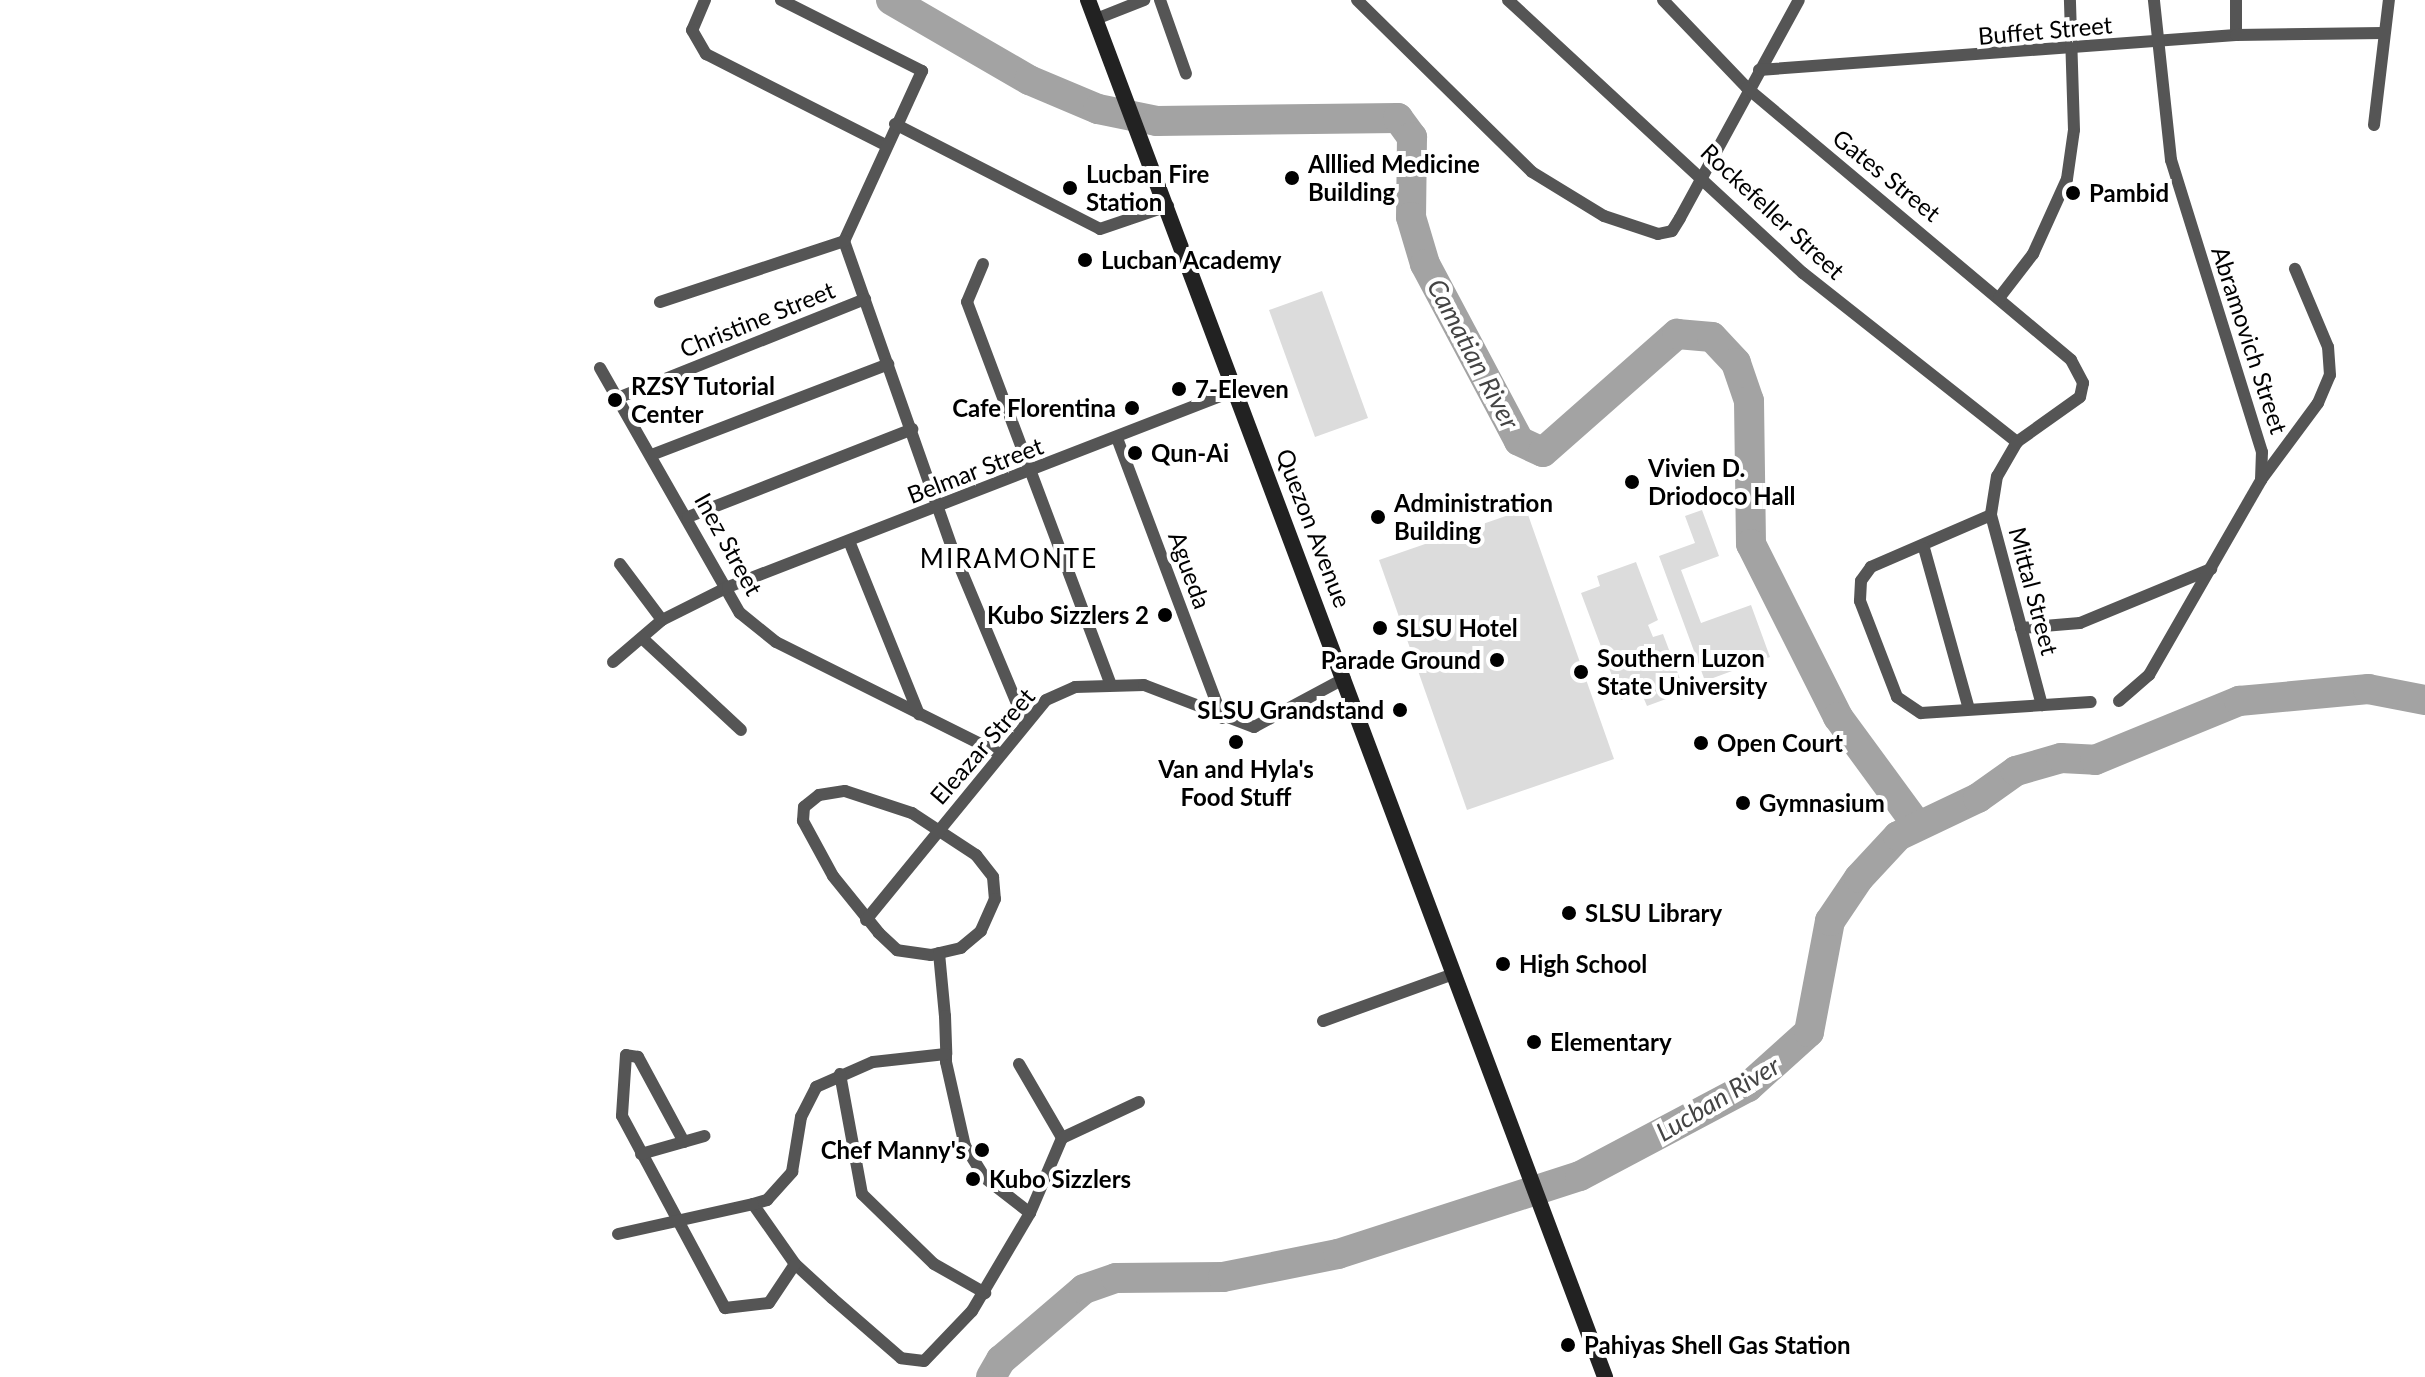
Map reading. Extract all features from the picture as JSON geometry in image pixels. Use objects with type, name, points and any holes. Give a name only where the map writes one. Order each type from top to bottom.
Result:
[{"type":"main road","name":"Quezon Avenue","points":[[1088,0],[1345,678],[1451,975],[1605,1377]]},
{"type":"street","points":[[705,0],[692,30],[706,54],[885,145]]},
{"type":"street","points":[[781,0],[922,71],[885,145],[844,241],[937,508],[1025,723]]},
{"type":"street","points":[[1096,19],[1144,0]]},
{"type":"street","points":[[1160,0],[1186,74]]},
{"type":"street","points":[[1357,0],[1532,172],[1604,216],[1658,234],[1672,231],[1680,218],[1747,88],[1799,0]]},
{"type":"street","name":"Rockefeller Street","points":[[1508,0],[1703,176],[1803,273],[2017,442]]},
{"type":"street","name":"Gates Street","points":[[1663,0],[1747,88],[2071,360],[2083,383]]},
{"type":"street","points":[[1999,298],[2033,254],[2067,179],[2074,130],[2069,53],[2070,0]]},
{"type":"street","name":"Abramovich Street","points":[[2154,0],[2153,41],[2171,160],[2262,452],[2261,480]]},
{"type":"street","points":[[2236,0],[2236,35]]},
{"type":"street","points":[[2374,125],[2389,0]]},
{"type":"street","name":"Buffet Street","points":[[1759,70],[2069,53],[2153,41],[2236,35],[2383,33]]},
{"type":"street","points":[[895,124],[1100,229],[1168,206]]},
{"type":"street","points":[[660,302],[844,241]]},
{"type":"street","points":[[983,264],[967,302],[1110,682]]},
{"type":"street","points":[[2119,701],[2149,675],[2261,480],[2318,403],[2330,375],[2328,347],[2295,269]]},
{"type":"street","name":"Christine Street","points":[[620,397],[865,299]]},
{"type":"street","points":[[654,454],[888,364]]},
{"type":"street","name":"Inez Street","points":[[600,368],[654,454],[740,613],[776,642],[999,753]]},
{"type":"street","name":"Mittal Street","points":[[2042,705],[1991,515],[1997,476],[2017,442],[2080,397],[2083,383]]},
{"type":"street","name":"Belmar Street","points":[[613,662],[662,620],[728,587],[1033,472],[1236,390]]},
{"type":"street","points":[[688,517],[912,429]]},
{"type":"street","name":"Agueda","points":[[1117,438],[1222,718]]},
{"type":"street","points":[[1991,515],[1924,548],[1871,567],[1861,581],[1860,601],[1897,697],[1921,713],[2091,702]]},
{"type":"street","points":[[849,541],[919,714]]},
{"type":"street","points":[[1924,548],[1969,709]]},
{"type":"street","points":[[620,564],[662,620]]},
{"type":"street","points":[[2021,628],[2080,623],[2211,569]]},
{"type":"street","points":[[642,638],[741,730]]},
{"type":"street","name":"Eleazar Street","points":[[866,920],[999,753],[1046,700],[1110,682],[1181,696],[1222,718],[1254,727],[1345,678]]},
{"type":"street","points":[[845,791],[877,798],[939,831],[976,855],[993,877],[995,899],[981,931],[961,948],[939,953],[897,950],[866,920],[810,837],[804,807],[845,791]]},
{"type":"street","points":[[939,953],[946,1054],[965,1146],[985,1178],[1030,1213]]},
{"type":"street","points":[[1323,1021],[1451,975]]},
{"type":"street","points":[[618,1234],[680,1217],[767,1200],[792,1172],[806,1102],[840,1074],[946,1054]]},
{"type":"street","points":[[684,1142],[638,1057],[626,1055],[619,1099],[641,1154],[680,1217],[725,1308],[769,1303],[795,1264]]},
{"type":"street","points":[[1019,1064],[1062,1138]]},
{"type":"street","points":[[840,1074],[862,1194],[934,1264],[985,1293]]},
{"type":"street","points":[[753,1204],[795,1264],[901,1358],[924,1361],[985,1293],[1030,1213],[1062,1138],[1139,1102]]},
{"type":"street","points":[[641,1154],[704,1136]]},
{"type":"shaded area","points":[[1322,291],[1368,418],[1315,437],[1269,310]]},
{"type":"shaded area","name":"Parade Ground","points":[[1526,509],[1614,759],[1467,810],[1379,560]]},
{"type":"shaded area","points":[[1702,510],[1719,556],[1681,570],[1701,623],[1751,605],[1770,657],[1705,681],[1659,556],[1695,543],[1685,516]]},
{"type":"shaded area","points":[[1636,562],[1658,620],[1648,625],[1653,637],[1663,634],[1685,692],[1647,706],[1641,692],[1621,700],[1581,593],[1600,586],[1597,576]]},
{"type":"waterway","name":"Camatian River","points":[[891,0],[1029,80],[1098,109],[1157,121],[1398,118],[1412,137],[1411,217],[1425,264],[1519,441],[1543,452],[1677,334],[1712,337],[1736,363],[1749,401],[1751,544],[1838,717],[1917,825]]},
{"type":"waterway","name":"Lucban River","points":[[991,1377],[1001,1360],[1084,1289],[1116,1278],[1223,1277],[1338,1254],[1580,1176],[1748,1087],[1809,1032],[1830,921],[1859,878],[1898,836],[1978,798],[2016,771],[2061,758],[2095,760],[2239,701],[2368,689],[2425,700]]},
{"type":"place","name":"Alllied Medicine Building","points":[[1292,178]]},
{"type":"place","name":"Lucban Fire Station","points":[[1070,188]]},
{"type":"place","name":"Pambid","points":[[2073,193]]},
{"type":"place","name":"Lucban Academy","points":[[1085,260]]},
{"type":"place","name":"7-Eleven","points":[[1179,389]]},
{"type":"place","name":"RZSY Tutorial Center","points":[[615,400]]},
{"type":"place","name":"Cafe Florentina","points":[[1132,408]]},
{"type":"place","name":"Qun-Ai","points":[[1135,453]]},
{"type":"place","name":"Vivien D. Driodoco Hall","points":[[1632,482]]},
{"type":"place","name":"Administration Building","points":[[1378,517]]},
{"type":"place","name":"Kubo Sizzlers 2","points":[[1165,615]]},
{"type":"place","name":"SLSU Hotel","points":[[1380,628]]},
{"type":"place","name":"Parade Ground","points":[[1497,660]]},
{"type":"place","name":"Southern Luzon State University","points":[[1581,672]]},
{"type":"place","name":"SLSU Grandstand","points":[[1400,710]]},
{"type":"place","name":"Van and Hyla's Food Stuff","points":[[1236,742]]},
{"type":"place","name":"Open Court","points":[[1701,743]]},
{"type":"place","name":"Gymnasium","points":[[1743,803]]},
{"type":"place","name":"SLSU Library","points":[[1569,913]]},
{"type":"place","name":"High School","points":[[1503,964]]},
{"type":"place","name":"Elementary","points":[[1534,1042]]},
{"type":"place","name":"Chef Manny's","points":[[982,1150]]},
{"type":"place","name":"Kubo Sizzlers","points":[[973,1179]]},
{"type":"place","name":"Pahiyas Shell Gas Station","points":[[1568,1345]]},
{"type":"district","name":"MIRAMONTE","points":[[1009,559]]}]
